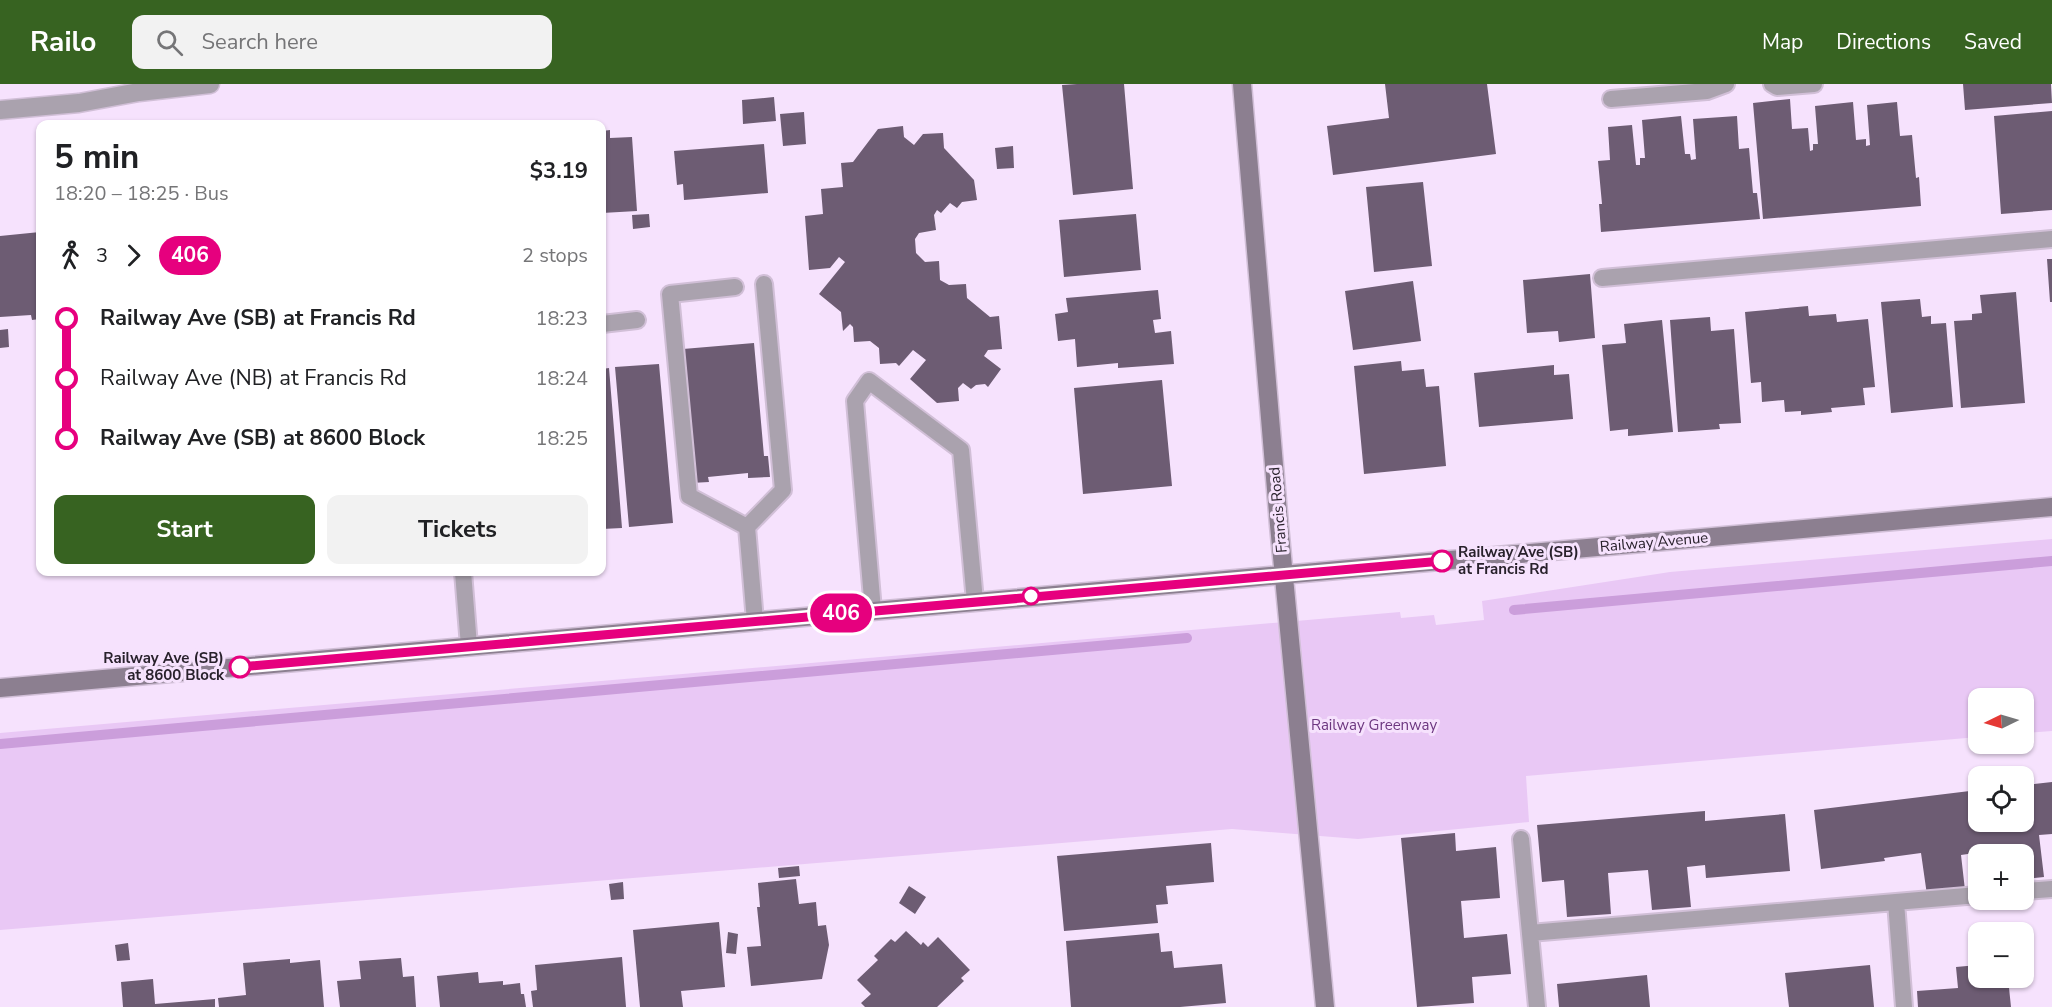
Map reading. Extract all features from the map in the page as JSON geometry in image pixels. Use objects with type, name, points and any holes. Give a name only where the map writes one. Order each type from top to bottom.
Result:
[{"type":"main road","name":"Francis Road","points":[[1242,84],[1284,575],[1325,1007]]},
{"type":"main road","name":"Railway Avenue","points":[[0,688],[2052,507]]},
{"type":"street","points":[[0,110],[78,103],[139,92],[210,84]]},
{"type":"lane","points":[[1611,99],[1707,91],[1726,84]]},
{"type":"lane","points":[[1772,84],[1777,87],[1814,84]]},
{"type":"lane","points":[[1602,278],[2052,239]]},
{"type":"lane","points":[[755,621],[747,527],[783,490],[764,284]]},
{"type":"lane","points":[[735,287],[670,294],[689,496],[747,527]]},
{"type":"lane","points":[[606,324],[637,320]]},
{"type":"lane","points":[[873,610],[855,401],[869,381],[961,450],[975,601]]},
{"type":"lane","points":[[463,576],[470,646]]},
{"type":"lane","points":[[1521,839],[1537,1007]]},
{"type":"lane","points":[[2034,890],[2052,889]]},
{"type":"lane","points":[[1530,933],[1968,896]]},
{"type":"lane","points":[[1896,902],[1904,1007]]},
{"type":"green space","name":"Railway Greenway","points":[[2052,539],[2052,731],[2034,732],[2034,688],[1968,688],[1968,738],[1526,776],[1529,822],[1358,839],[1232,829],[0,930],[0,733],[1400,612],[1401,618],[1434,615],[1436,625],[1484,620],[1482,601],[1670,572]]},
{"type":"building","points":[[1124,84],[1133,189],[1073,195],[1062,85]]},
{"type":"building","points":[[1385,84],[1487,84],[1496,154],[1333,175],[1327,126],[1389,118]]},
{"type":"building","points":[[1963,84],[2051,84],[2052,103],[1965,110]]},
{"type":"building","points":[[774,97],[776,121],[743,124],[742,100]]},
{"type":"building","points":[[1790,99],[1792,129],[1808,128],[1810,151],[1813,150],[1813,144],[1818,144],[1815,106],[1853,102],[1856,140],[1866,139],[1866,146],[1870,145],[1867,105],[1897,102],[1900,136],[1912,135],[1921,206],[1763,219],[1753,103]]},
{"type":"building","points":[[2052,111],[2052,210],[2001,214],[1994,116]]},
{"type":"building","points":[[804,112],[806,144],[783,146],[780,114]]},
{"type":"building","points":[[1681,116],[1685,154],[1690,154],[1691,160],[1696,159],[1693,119],[1737,116],[1739,149],[1749,148],[1753,193],[1757,193],[1760,219],[1601,232],[1599,204],[1602,204],[1598,161],[1610,160],[1608,127],[1632,125],[1636,165],[1640,165],[1640,158],[1645,158],[1642,120]]},
{"type":"building","points":[[903,126],[904,137],[914,145],[923,134],[943,133],[944,148],[974,180],[977,200],[962,202],[957,208],[950,203],[941,213],[937,210],[934,215],[936,230],[919,233],[915,239],[916,253],[925,262],[939,261],[940,280],[949,285],[966,284],[967,298],[990,317],[999,316],[1002,349],[988,350],[984,356],[1001,369],[988,387],[985,384],[976,385],[971,389],[963,383],[958,388],[959,401],[937,403],[910,379],[926,360],[913,350],[899,366],[896,363],[880,364],[879,348],[870,341],[854,342],[853,327],[850,324],[843,331],[841,312],[819,294],[845,262],[839,257],[830,268],[809,270],[805,216],[823,214],[821,189],[843,187],[841,163],[853,162],[878,129]]},
{"type":"building","points":[[606,130],[610,130],[610,138],[632,137],[637,211],[606,213]]},
{"type":"building","points":[[764,144],[768,193],[684,200],[683,184],[677,185],[674,151]]},
{"type":"building","points":[[1013,146],[1014,168],[997,169],[995,148]]},
{"type":"building","points":[[1423,182],[1432,266],[1374,272],[1366,187]]},
{"type":"building","points":[[649,214],[650,227],[633,229],[632,215]]},
{"type":"building","points":[[1136,214],[1141,270],[1064,277],[1059,220]]},
{"type":"building","points":[[36,232],[36,320],[32,320],[31,315],[0,317],[0,236]]},
{"type":"building","points":[[2047,259],[2052,259],[2052,302],[2050,302]]},
{"type":"building","points":[[1590,274],[1595,338],[1559,342],[1558,331],[1527,333],[1523,280]]},
{"type":"building","points":[[1413,281],[1421,341],[1353,350],[1345,291]]},
{"type":"building","points":[[1158,290],[1161,319],[1153,320],[1155,333],[1171,331],[1174,364],[1118,368],[1118,363],[1077,367],[1075,339],[1058,341],[1055,314],[1068,312],[1066,298]]},
{"type":"building","points":[[2016,292],[2025,403],[1961,408],[1954,321],[1972,320],[1972,314],[1982,313],[1980,295]]},
{"type":"building","points":[[1920,299],[1922,317],[1931,316],[1931,324],[1946,323],[1953,407],[1891,413],[1881,302]]},
{"type":"building","points":[[1808,306],[1809,316],[1836,314],[1837,322],[1868,319],[1875,387],[1863,388],[1865,405],[1831,408],[1832,412],[1801,415],[1801,411],[1785,412],[1784,400],[1762,402],[1761,382],[1751,383],[1745,312]]},
{"type":"building","points":[[1710,317],[1711,331],[1734,329],[1741,423],[1719,424],[1720,429],[1678,432],[1670,320]]},
{"type":"building","points":[[1662,320],[1673,432],[1628,436],[1628,429],[1610,431],[1602,345],[1626,343],[1624,324]]},
{"type":"building","points":[[8,329],[9,347],[0,348],[0,330]]},
{"type":"building","points":[[754,343],[764,456],[768,456],[770,477],[748,478],[748,473],[708,477],[709,482],[691,483],[683,349]]},
{"type":"building","points":[[1401,361],[1402,371],[1424,369],[1426,387],[1439,386],[1446,466],[1364,474],[1354,366]]},
{"type":"building","points":[[659,364],[673,523],[629,527],[615,367]]},
{"type":"building","points":[[1554,365],[1554,375],[1569,374],[1573,419],[1479,427],[1474,373]]},
{"type":"building","points":[[606,368],[609,368],[622,528],[606,529]]},
{"type":"building","points":[[1162,380],[1172,486],[1083,494],[1074,388]]},
{"type":"building","points":[[2052,782],[2052,834],[2039,835],[2044,877],[2034,878],[2034,844],[1968,844],[1968,854],[1961,855],[1965,890],[1927,895],[1921,853],[1884,858],[1885,861],[1821,869],[1814,810],[1968,791],[1968,832],[2034,832],[2034,784]]},
{"type":"building","points":[[1705,811],[1705,821],[1785,814],[1790,871],[1706,878],[1705,865],[1687,867],[1691,907],[1652,910],[1648,870],[1608,873],[1611,914],[1567,917],[1564,880],[1542,882],[1537,825]]},
{"type":"building","points":[[1455,833],[1456,851],[1496,847],[1500,898],[1461,901],[1464,938],[1507,934],[1511,974],[1472,977],[1474,1003],[1417,1007],[1401,838]]},
{"type":"building","points":[[1211,843],[1214,882],[1166,886],[1168,904],[1156,905],[1158,923],[1064,931],[1057,856]]},
{"type":"building","points":[[799,866],[800,876],[779,878],[778,868]]},
{"type":"building","points":[[796,879],[799,904],[816,902],[818,926],[826,925],[829,945],[822,979],[751,986],[747,947],[761,946],[757,907],[760,907],[758,883]]},
{"type":"building","points":[[623,882],[624,899],[611,900],[609,884]]},
{"type":"building","points":[[909,886],[926,897],[915,914],[899,903]]},
{"type":"building","points":[[719,922],[725,987],[681,991],[683,1007],[640,1007],[633,930]]},
{"type":"building","points":[[906,931],[921,945],[923,942],[928,947],[938,937],[970,970],[961,978],[964,981],[937,1007],[865,1007],[861,1003],[871,994],[857,980],[878,960],[874,956],[891,939],[895,942]]},
{"type":"building","points":[[728,932],[738,934],[736,954],[726,953]]},
{"type":"building","points":[[1159,933],[1161,952],[1172,951],[1174,968],[1222,964],[1226,1003],[1180,1007],[1071,1007],[1066,941]]},
{"type":"building","points":[[128,943],[130,960],[117,961],[115,945]]},
{"type":"building","points":[[622,957],[626,1007],[533,1007],[531,991],[537,990],[535,965]]},
{"type":"building","points":[[401,958],[403,977],[414,976],[416,1007],[340,1007],[337,981],[361,979],[359,961]]},
{"type":"building","points":[[290,959],[290,963],[320,960],[324,1007],[219,1007],[218,998],[246,995],[243,963]]},
{"type":"building","points":[[1870,965],[1874,1007],[1789,1007],[1785,973]]},
{"type":"building","points":[[1968,966],[1968,988],[2009,988],[2011,1007],[1918,1007],[1917,991],[1958,988],[1956,967]]},
{"type":"building","points":[[478,972],[479,983],[503,981],[503,985],[520,983],[526,1007],[440,1007],[437,976]]},
{"type":"building","points":[[1647,975],[1650,1007],[1559,1007],[1557,984]]},
{"type":"building","points":[[153,979],[155,1004],[215,999],[215,1007],[123,1007],[121,982]]},
{"type":"waterway","points":[[1514,610],[2052,561]]},
{"type":"waterway","points":[[0,744],[1187,638]]},
{"type":"bus line","name":"406","points":[[240,667],[1442,561]]},
{"type":"place","name":"Railway Ave (SB) at Francis Rd","points":[[1442,561]]},
{"type":"place","name":"Railway Ave (SB) at 8600 Block","points":[[240,667]]}]
